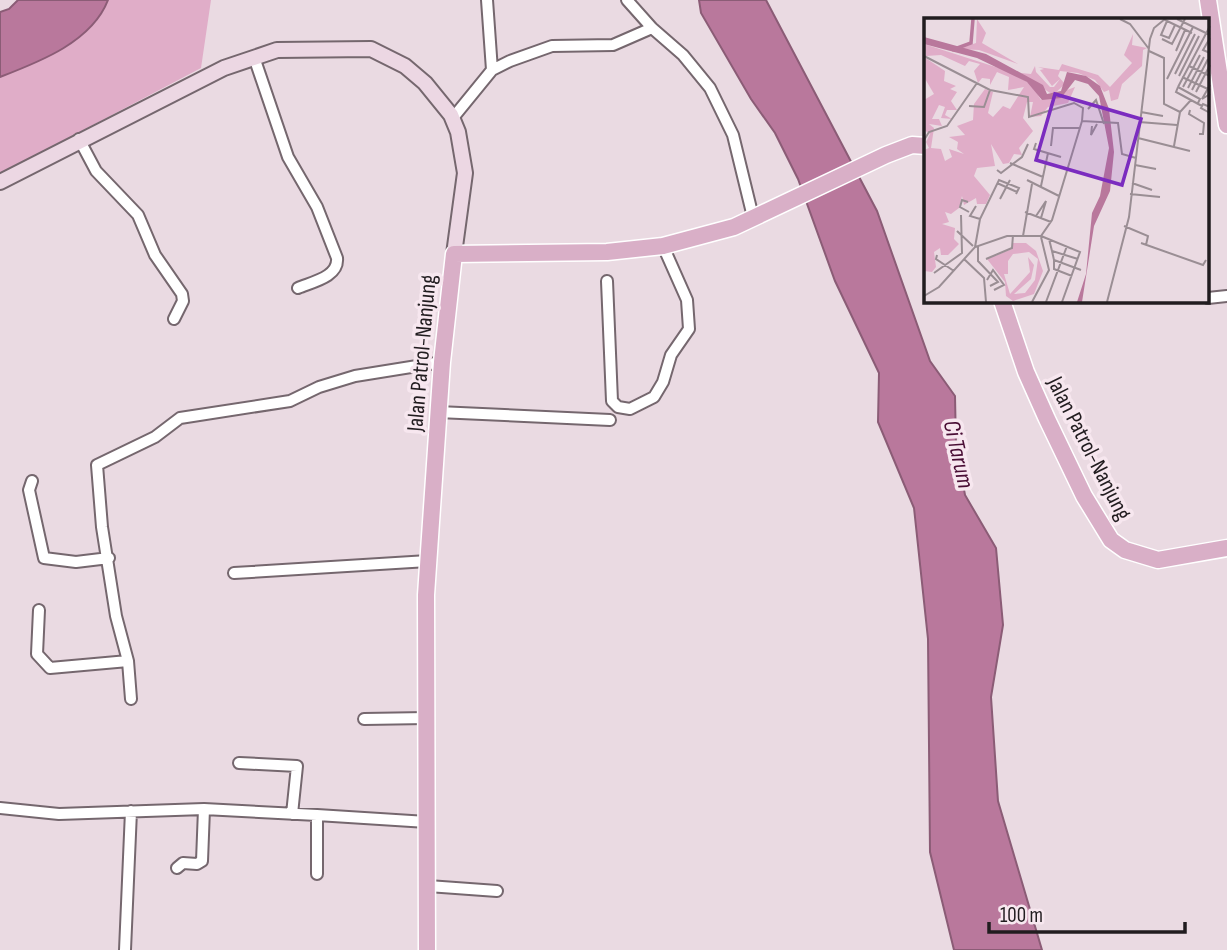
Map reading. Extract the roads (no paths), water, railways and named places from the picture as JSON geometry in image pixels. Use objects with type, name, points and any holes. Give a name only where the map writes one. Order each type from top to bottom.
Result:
[{"type":"main road","points":[[1208,0],[1222,55],[1227,125]]},
{"type":"main road","name":"Jalan Patrol-Nanjung","points":[[427,950],[425,620],[438,412],[454,254],[607,252],[663,246],[734,227],[886,155],[912,145],[924,146]]},
{"type":"main road","name":"Jalan Patrol-Nanjung","points":[[1003,303],[1022,360],[1047,419],[1084,496],[1111,540],[1135,554],[1158,560],[1227,548]]},
{"type":"street","points":[[487,0],[492,70]]},
{"type":"street","points":[[627,0],[652,29],[683,55],[710,88],[733,135],[758,215]]},
{"type":"street","points":[[452,119],[492,70],[529,52],[552,46],[613,45],[652,29]]},
{"type":"street","points":[[0,182],[79,139],[225,68],[254,57],[277,50],[372,49],[405,66],[425,83],[452,119],[465,160],[454,254]]},
{"type":"street","points":[[254,57],[288,157],[317,208],[337,258],[332,273],[298,288]]},
{"type":"street","points":[[79,139],[96,171],[138,215],[155,255],[183,294],[183,301],[174,319]]},
{"type":"street","points":[[607,281],[612,401],[618,407],[630,409],[654,397],[671,355],[689,329],[687,300],[663,246]]},
{"type":"street","points":[[131,699],[128,661],[116,616],[97,494],[96,468],[99,463],[155,437],[180,418],[290,401],[319,387],[355,376],[442,362]]},
{"type":"street","points":[[438,412],[610,420]]},
{"type":"street","points":[[32,481],[29,490],[44,558],[47,561],[76,562],[109,558]]},
{"type":"street","points":[[234,573],[428,561]]},
{"type":"street","points":[[39,610],[37,654],[42,663],[50,668],[128,661]]},
{"type":"street","points":[[365,719],[427,718]]},
{"type":"street","points":[[239,762],[297,766],[292,814]]},
{"type":"street","points":[[0,808],[59,814],[204,808],[427,822]]},
{"type":"street","points":[[177,868],[183,863],[197,864],[202,861],[204,808]]},
{"type":"street","points":[[125,950],[131,811]]},
{"type":"street","points":[[317,815],[317,874]]},
{"type":"street","points":[[428,887],[497,891]]},
{"type":"water label","name":"Ci Tarum","points":[[959,454]]}]
